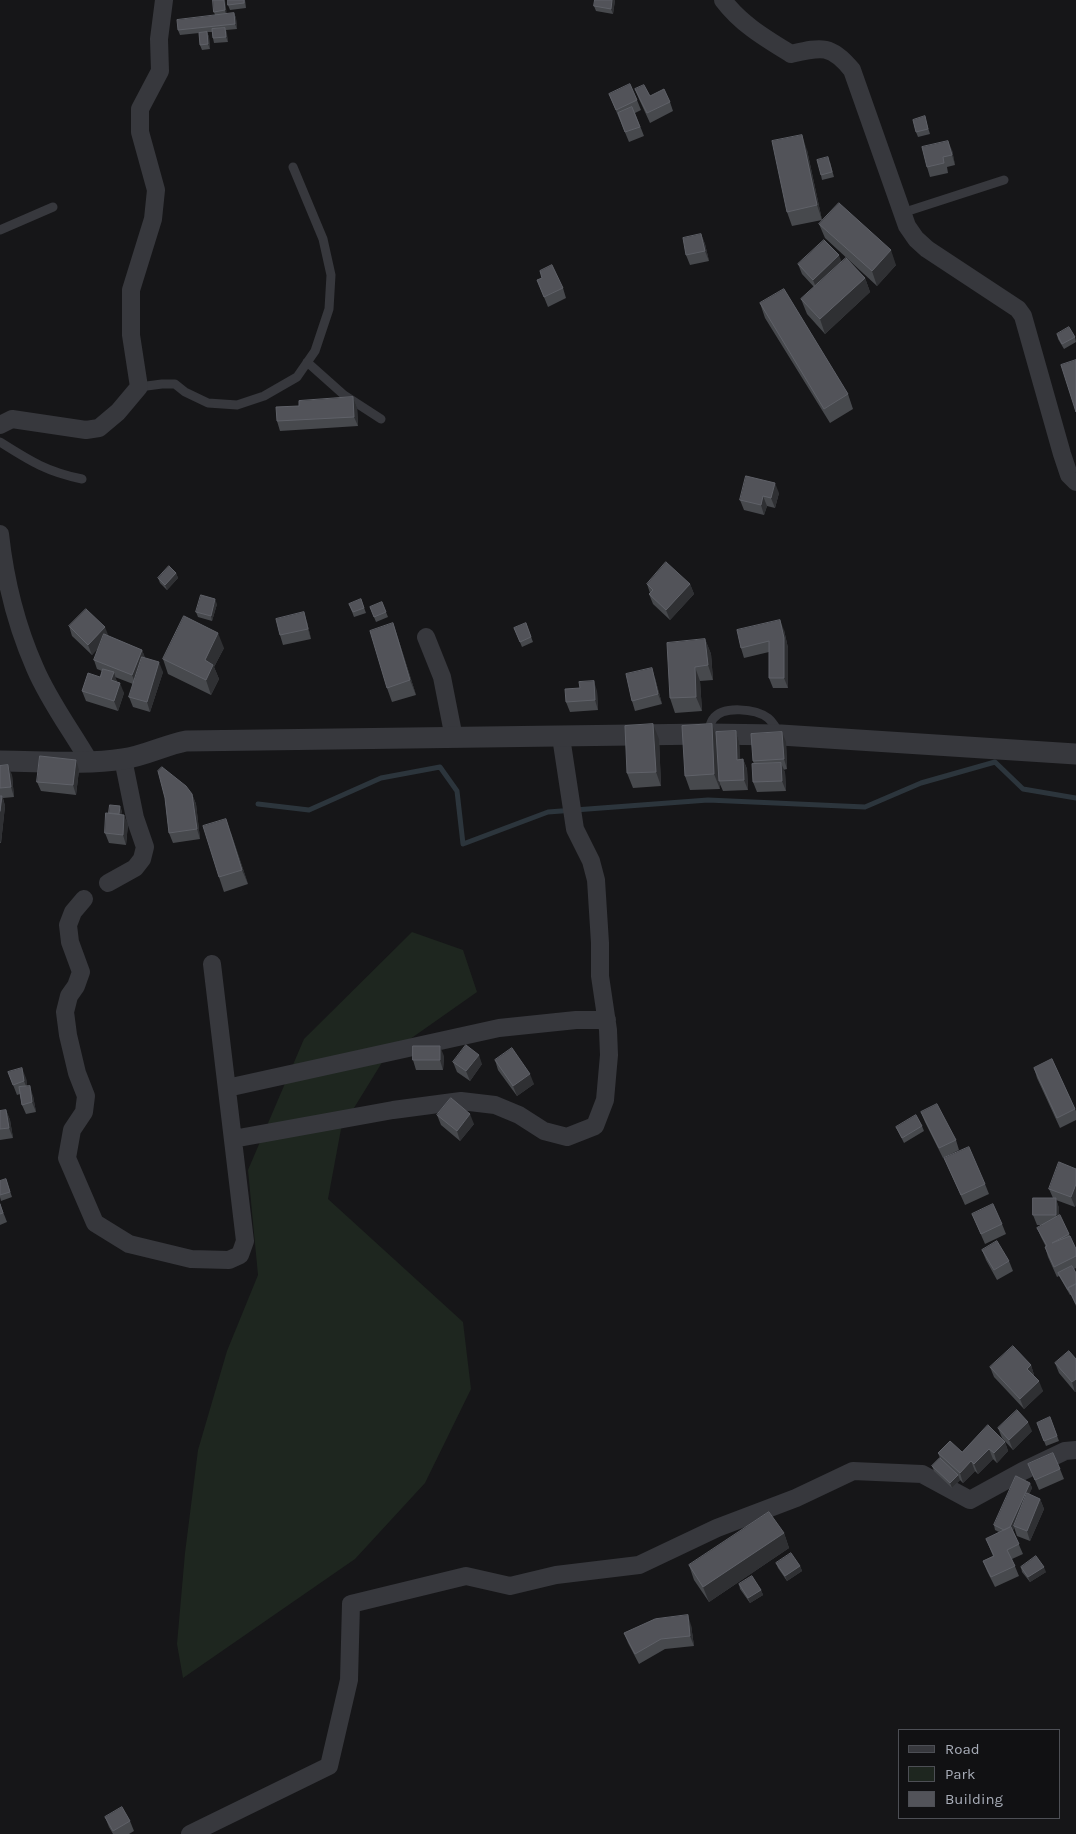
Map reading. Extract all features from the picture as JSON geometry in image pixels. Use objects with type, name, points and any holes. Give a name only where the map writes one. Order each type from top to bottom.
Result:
[{"type":"street","points":[[0,425],[12,418],[86,430],[99,428],[118,412],[139,387],[131,335],[131,290],[153,219],[156,190],[140,132],[140,108],[160,71],[159,39],[164,0]]},
{"type":"street","points":[[723,0],[734,14],[751,29],[791,54],[811,49],[826,49],[843,59],[852,70],[902,213],[907,226],[916,240],[1022,313],[1062,454],[1070,475],[1076,482]]},
{"type":"street","points":[[0,534],[4,569],[18,626],[35,669],[89,761]]},
{"type":"street","points":[[426,637],[442,677],[454,738]]},
{"type":"street","points":[[0,761],[124,760],[186,741],[707,734],[781,735],[1076,754]]},
{"type":"street","points":[[233,1139],[393,1110],[461,1101],[494,1105],[519,1115],[544,1131],[567,1137],[595,1126],[605,1100],[609,1055],[607,1020],[600,976],[596,880],[591,861],[575,828],[561,737]]},
{"type":"street","points":[[108,883],[135,868],[142,859],[145,847],[135,818],[124,760]]},
{"type":"street","points":[[84,899],[73,912],[68,925],[70,942],[81,972],[76,986],[69,996],[65,1012],[77,1073],[86,1096],[84,1112],[72,1130],[67,1158],[95,1223],[129,1244],[191,1258],[230,1260],[240,1255],[245,1241],[212,964]]},
{"type":"street","points":[[226,1088],[500,1028],[576,1020],[607,1020]]},
{"type":"street","points":[[190,1834],[329,1766],[349,1680],[350,1604],[466,1576],[510,1586],[556,1575],[639,1565],[717,1528],[796,1498],[852,1471],[922,1474],[970,1500],[1065,1450],[1076,1450]]},
{"type":"lane","points":[[139,387],[176,384],[185,392],[208,403],[237,405],[264,396],[297,377],[315,351],[329,309],[331,275],[323,239],[293,166]]},
{"type":"lane","points":[[902,213],[1004,180]]},
{"type":"lane","points":[[0,230],[53,207]]},
{"type":"lane","points":[[307,362],[344,395],[381,419]]},
{"type":"lane","points":[[0,442],[37,465],[60,474],[82,479]]},
{"type":"green space","points":[[412,932],[463,950],[477,992],[386,1056],[341,1129],[328,1199],[463,1322],[471,1389],[425,1483],[355,1559],[183,1678],[177,1644],[185,1553],[198,1450],[227,1351],[258,1275],[248,1170],[304,1039]]},
{"type":"building","points":[[213,0],[224,0],[225,10],[214,12]]},
{"type":"building","points":[[228,0],[244,0],[244,3],[228,5]]},
{"type":"building","points":[[595,0],[612,0],[611,9],[594,6]]},
{"type":"building","points":[[234,13],[235,24],[178,30],[177,20]]},
{"type":"building","points":[[225,28],[226,37],[213,38],[212,29]]},
{"type":"building","points":[[207,32],[208,44],[200,45],[199,33]]},
{"type":"building","points":[[630,84],[637,100],[616,110],[609,94]]},
{"type":"building","points":[[644,85],[650,96],[664,89],[670,102],[647,113],[635,89]]},
{"type":"building","points":[[632,107],[640,127],[625,132],[618,113]]},
{"type":"building","points":[[925,116],[928,129],[916,132],[913,120]]},
{"type":"building","points":[[802,135],[817,205],[787,212],[772,141]]},
{"type":"building","points":[[948,141],[952,155],[943,157],[944,163],[927,167],[922,147]]},
{"type":"building","points":[[828,157],[832,172],[821,175],[817,160]]},
{"type":"building","points":[[839,203],[891,250],[872,271],[819,224]]},
{"type":"building","points":[[701,234],[705,251],[686,255],[683,238]]},
{"type":"building","points":[[824,240],[839,255],[813,280],[798,264]]},
{"type":"building","points":[[846,258],[865,278],[820,319],[801,299]]},
{"type":"building","points":[[552,265],[563,288],[544,297],[537,280],[542,278],[540,271]]},
{"type":"building","points":[[784,289],[848,394],[824,409],[760,303]]},
{"type":"building","points":[[1069,327],[1075,337],[1062,344],[1057,334]]},
{"type":"building","points":[[1076,360],[1076,412],[1061,365]]},
{"type":"building","points":[[353,397],[354,417],[277,421],[276,407],[299,406],[299,401]]},
{"type":"building","points":[[746,476],[775,483],[771,498],[763,496],[761,505],[740,500]]},
{"type":"building","points":[[666,562],[690,584],[666,610],[649,594],[653,590],[647,584]]},
{"type":"building","points":[[169,566],[176,573],[165,585],[158,578]]},
{"type":"building","points":[[201,595],[215,599],[211,616],[196,612]]},
{"type":"building","points":[[361,599],[364,608],[353,612],[349,604]]},
{"type":"building","points":[[382,602],[386,612],[374,617],[370,607]]},
{"type":"building","points":[[86,609],[105,627],[88,645],[69,626]]},
{"type":"building","points":[[304,612],[308,629],[280,635],[276,619]]},
{"type":"building","points":[[184,616],[218,633],[205,660],[213,665],[206,680],[163,659]]},
{"type":"building","points":[[780,620],[784,638],[784,678],[769,678],[769,641],[741,648],[737,630]]},
{"type":"building","points":[[393,623],[410,680],[387,688],[370,631]]},
{"type":"building","points":[[526,623],[531,637],[520,642],[514,628]]},
{"type":"building","points":[[104,634],[142,650],[132,675],[94,660]]},
{"type":"building","points":[[705,639],[708,665],[695,667],[696,697],[670,698],[667,643]]},
{"type":"building","points":[[142,657],[159,662],[147,702],[129,697]]},
{"type":"building","points":[[652,668],[658,694],[632,701],[626,674]]},
{"type":"building","points":[[103,669],[114,672],[111,680],[120,683],[114,701],[82,691],[88,673],[100,677]]},
{"type":"building","points":[[594,681],[595,700],[566,702],[565,689],[580,688],[579,682]]},
{"type":"building","points":[[653,724],[656,772],[627,773],[625,726]]},
{"type":"building","points":[[712,724],[714,774],[685,776],[682,726]]},
{"type":"building","points":[[736,731],[737,760],[743,759],[744,780],[719,781],[716,732]]},
{"type":"building","points":[[782,732],[784,759],[753,761],[751,734]]},
{"type":"building","points":[[40,756],[76,760],[73,785],[37,782]]},
{"type":"building","points":[[781,763],[782,781],[753,782],[752,764]]},
{"type":"building","points":[[8,765],[11,787],[0,788],[0,766]]},
{"type":"building","points":[[162,767],[186,786],[192,794],[197,829],[169,833],[165,798],[158,771]]},
{"type":"building","points":[[110,805],[120,806],[119,814],[109,813]]},
{"type":"building","points":[[106,813],[124,815],[123,835],[105,833]]},
{"type":"building","points":[[226,819],[242,870],[219,877],[203,826]]},
{"type":"building","points":[[466,1045],[479,1055],[466,1071],[453,1062]]},
{"type":"building","points":[[413,1046],[440,1046],[440,1060],[413,1060]]},
{"type":"building","points":[[512,1048],[530,1074],[513,1086],[495,1060]]},
{"type":"building","points":[[1052,1059],[1075,1109],[1057,1118],[1034,1068]]},
{"type":"building","points":[[22,1068],[24,1081],[13,1085],[8,1072]]},
{"type":"building","points":[[30,1086],[32,1102],[22,1105],[19,1087]]},
{"type":"building","points":[[451,1098],[470,1114],[457,1131],[437,1115]]},
{"type":"building","points":[[937,1104],[956,1140],[939,1148],[921,1112]]},
{"type":"building","points":[[6,1110],[9,1128],[0,1129],[0,1111]]},
{"type":"building","points":[[916,1115],[922,1126],[902,1138],[896,1127]]},
{"type":"building","points":[[969,1147],[985,1184],[961,1195],[944,1158]]},
{"type":"building","points":[[1059,1162],[1076,1169],[1076,1184],[1071,1197],[1049,1189]]},
{"type":"building","points":[[6,1179],[10,1192],[0,1195],[0,1181]]},
{"type":"building","points":[[1033,1198],[1056,1198],[1056,1215],[1033,1215]]},
{"type":"building","points":[[993,1204],[1002,1224],[981,1234],[972,1214]]},
{"type":"building","points":[[1060,1215],[1069,1234],[1052,1243],[1070,1236],[1076,1249],[1076,1256],[1054,1267],[1045,1247],[1047,1246],[1037,1228]]},
{"type":"building","points":[[997,1241],[1009,1261],[994,1270],[982,1250]]},
{"type":"building","points":[[1072,1266],[1076,1273],[1076,1284],[1068,1288],[1068,1290],[1058,1273]]},
{"type":"building","points":[[1076,1284],[1076,1304],[1068,1288]]},
{"type":"building","points":[[1013,1346],[1031,1365],[1027,1369],[1039,1381],[1020,1399],[990,1367]]},
{"type":"building","points":[[1069,1351],[1076,1359],[1076,1379],[1072,1382],[1055,1363]]},
{"type":"building","points":[[1017,1410],[1028,1422],[1009,1440],[998,1428]]},
{"type":"building","points":[[1050,1417],[1057,1436],[1044,1441],[1037,1423]]},
{"type":"building","points":[[988,1425],[1005,1442],[994,1453],[989,1449],[974,1464],[971,1461],[960,1473],[938,1453],[950,1441],[962,1452]]},
{"type":"building","points":[[1053,1453],[1060,1469],[1035,1480],[1028,1464]]},
{"type":"building","points":[[940,1458],[958,1475],[950,1483],[932,1466]]},
{"type":"building","points":[[1016,1476],[1030,1483],[1010,1527],[1004,1530],[994,1525]]},
{"type":"building","points":[[1027,1493],[1040,1499],[1027,1531],[1014,1526]]},
{"type":"building","points":[[769,1512],[784,1533],[703,1587],[689,1565]]},
{"type":"building","points":[[1011,1527],[1019,1544],[1007,1550],[1015,1566],[991,1577],[983,1561],[994,1556],[986,1539]]},
{"type":"building","points":[[791,1553],[800,1566],[785,1576],[776,1563]]},
{"type":"building","points":[[1036,1556],[1044,1567],[1028,1577],[1021,1567]]},
{"type":"building","points":[[752,1576],[761,1590],[748,1598],[739,1584]]},
{"type":"building","points":[[688,1615],[690,1636],[661,1639],[635,1654],[624,1633],[655,1619]]},
{"type":"building","points":[[122,1807],[130,1821],[113,1831],[105,1817]]},
{"type":"waterway","points":[[258,804],[309,810],[381,778],[440,767],[457,791],[463,844],[548,812],[708,800],[865,807],[921,783],[995,762],[1023,789],[1076,798]]}]
